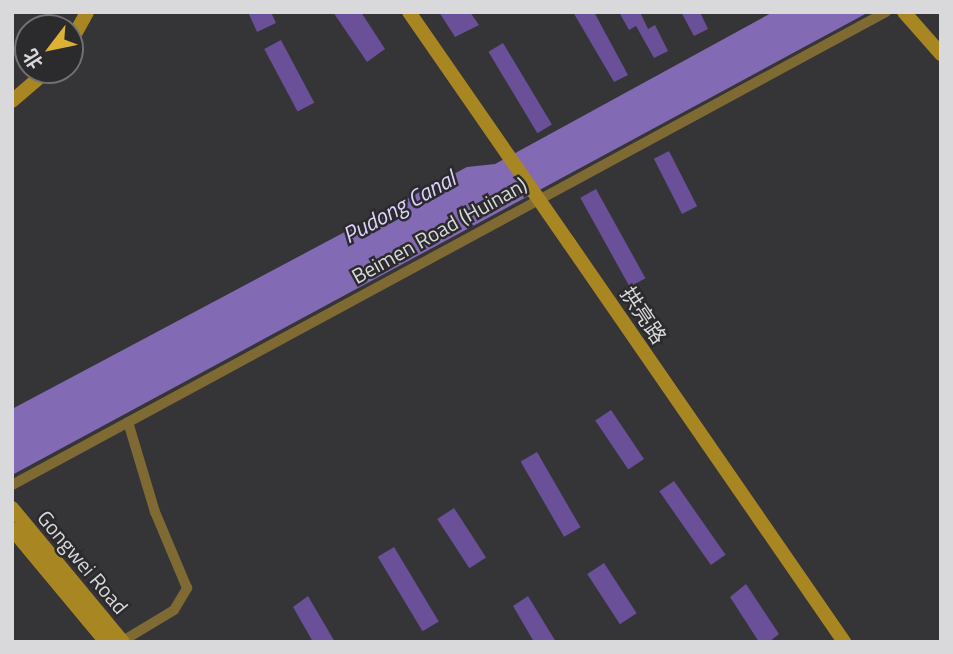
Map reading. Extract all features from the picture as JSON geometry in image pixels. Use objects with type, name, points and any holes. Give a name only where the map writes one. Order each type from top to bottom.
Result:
[{"type":"street","name":"拱亮路","points":[[409,12],[844,642]]},
{"type":"street","name":"Beimen Road (Huinan)","points":[[12,485],[886,12]]},
{"type":"street","points":[[904,12],[941,54]]},
{"type":"street","points":[[12,101],[32,84]]},
{"type":"street","points":[[122,641],[174,610],[187,588],[155,512],[128,422]]},
{"type":"street","name":"Gongwei Road","points":[[12,508],[49,566],[106,642]]},
{"type":"street","name":"Gongwei Road","points":[[12,529],[122,641]]},
{"type":"water","name":"Pudong Canal","points":[[773,12],[869,12],[12,475],[12,409],[467,167],[495,164]]},
{"type":"building","points":[[248,12],[271,12],[276,23],[257,32]]},
{"type":"building","points":[[333,12],[361,12],[385,49],[367,62]]},
{"type":"building","points":[[439,12],[470,12],[479,25],[455,37]]},
{"type":"building","points":[[573,12],[594,12],[628,75],[614,82]]},
{"type":"building","points":[[619,12],[640,12],[648,29],[655,25],[668,51],[654,58],[636,26],[629,30]]},
{"type":"building","points":[[681,12],[700,12],[708,29],[694,36]]},
{"type":"building","points":[[281,40],[314,103],[298,112],[264,49]]},
{"type":"building","points":[[503,43],[552,124],[537,133],[488,52]]},
{"type":"building","points":[[669,151],[697,206],[682,214],[654,159]]},
{"type":"building","points":[[596,189],[645,278],[630,287],[580,198]]},
{"type":"building","points":[[611,410],[644,459],[628,470],[595,421]]},
{"type":"building","points":[[537,452],[580,527],[564,537],[521,461]]},
{"type":"building","points":[[674,481],[726,555],[711,565],[659,491]]},
{"type":"building","points":[[454,508],[486,557],[469,568],[437,519]]},
{"type":"building","points":[[394,547],[439,622],[423,631],[378,557]]},
{"type":"building","points":[[604,563],[637,613],[620,624],[587,574]]},
{"type":"building","points":[[746,584],[779,634],[769,642],[759,642],[730,597]]},
{"type":"building","points":[[308,596],[335,642],[313,642],[293,607]]},
{"type":"building","points":[[528,596],[556,642],[534,642],[513,606]]}]
